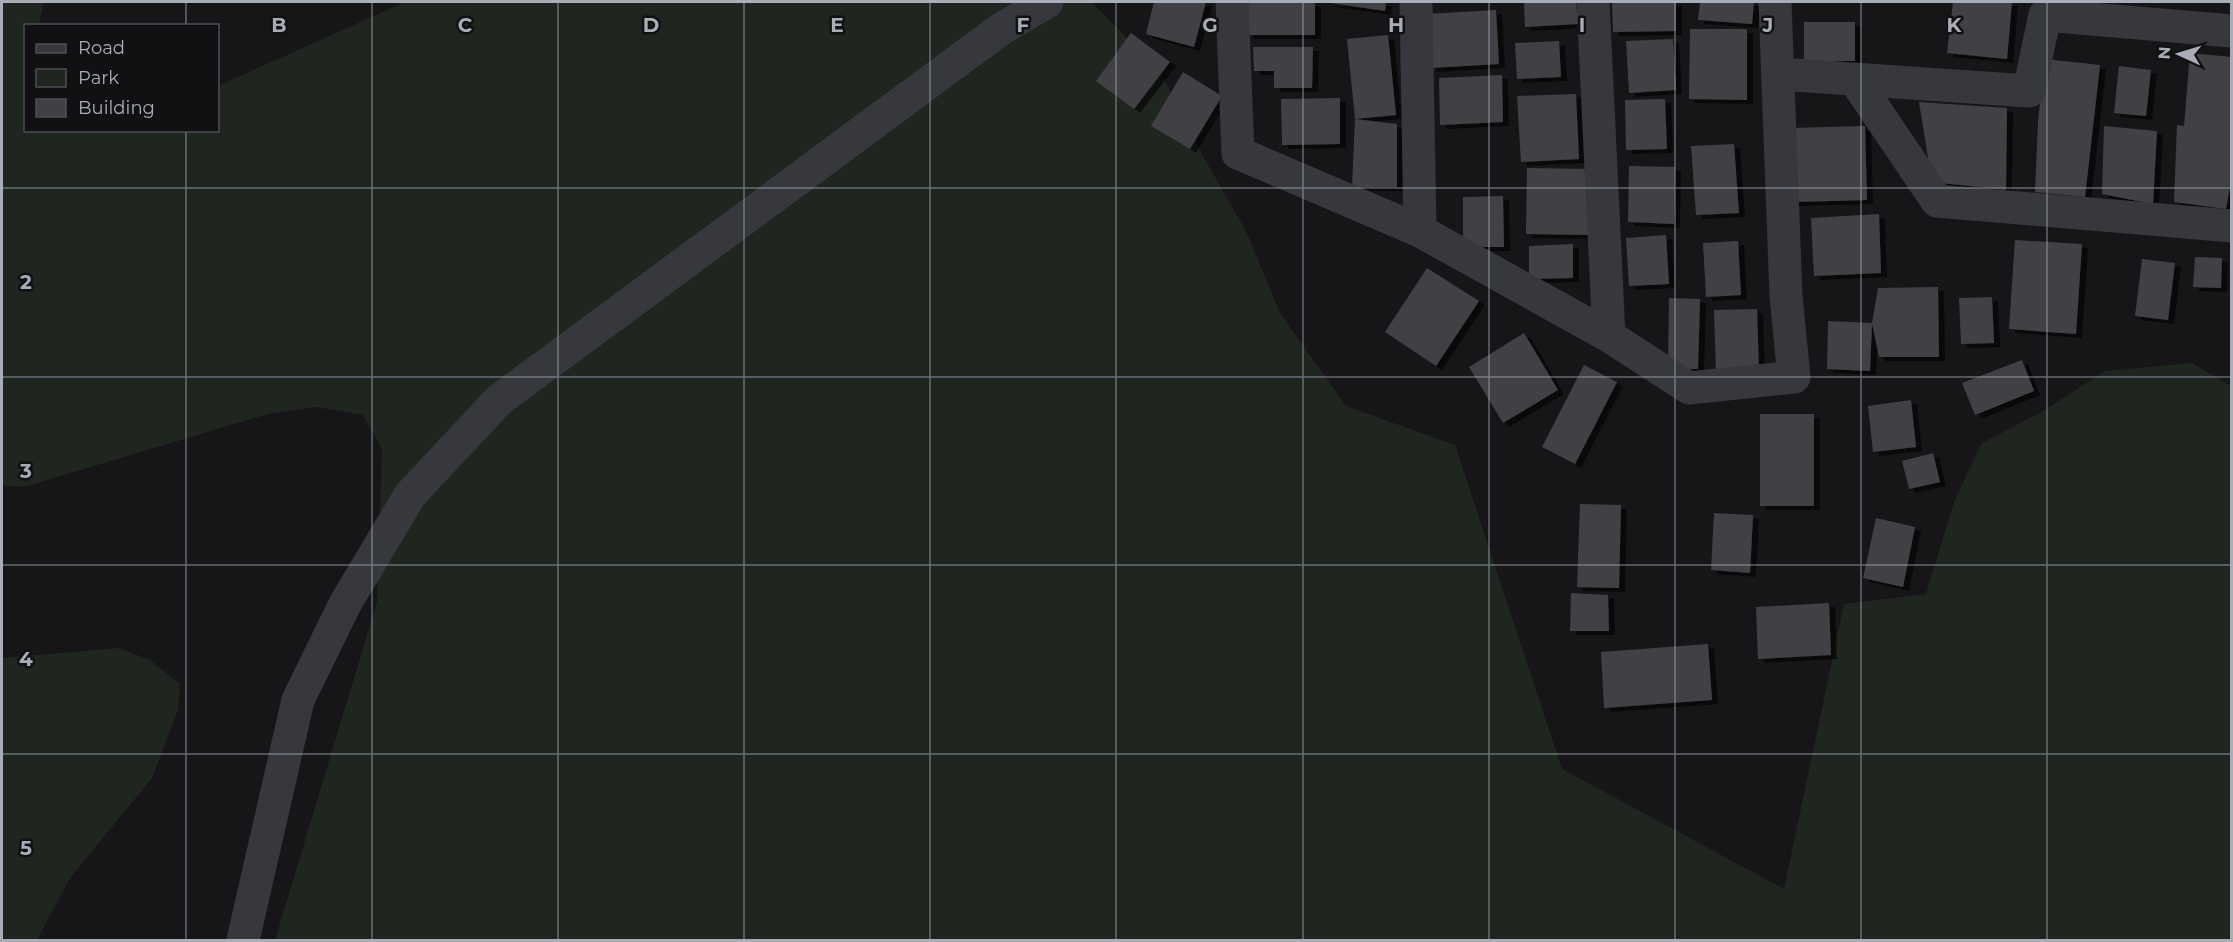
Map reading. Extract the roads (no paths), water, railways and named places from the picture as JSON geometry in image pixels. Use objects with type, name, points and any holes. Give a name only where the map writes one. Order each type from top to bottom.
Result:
[{"type":"street","points":[[243,940],[298,700],[345,604],[410,495],[499,400],[1001,29],[1047,2]]},
{"type":"street","points":[[1232,2],[1238,153],[1420,231],[1609,336],[1689,388],[1794,377],[1786,296],[1775,2]]},
{"type":"street","points":[[1416,2],[1420,231]]},
{"type":"street","points":[[1593,2],[1609,336]]},
{"type":"street","points":[[1779,74],[2029,91],[2045,15],[2232,31]]},
{"type":"street","points":[[1855,80],[1937,201],[2232,226]]}]
